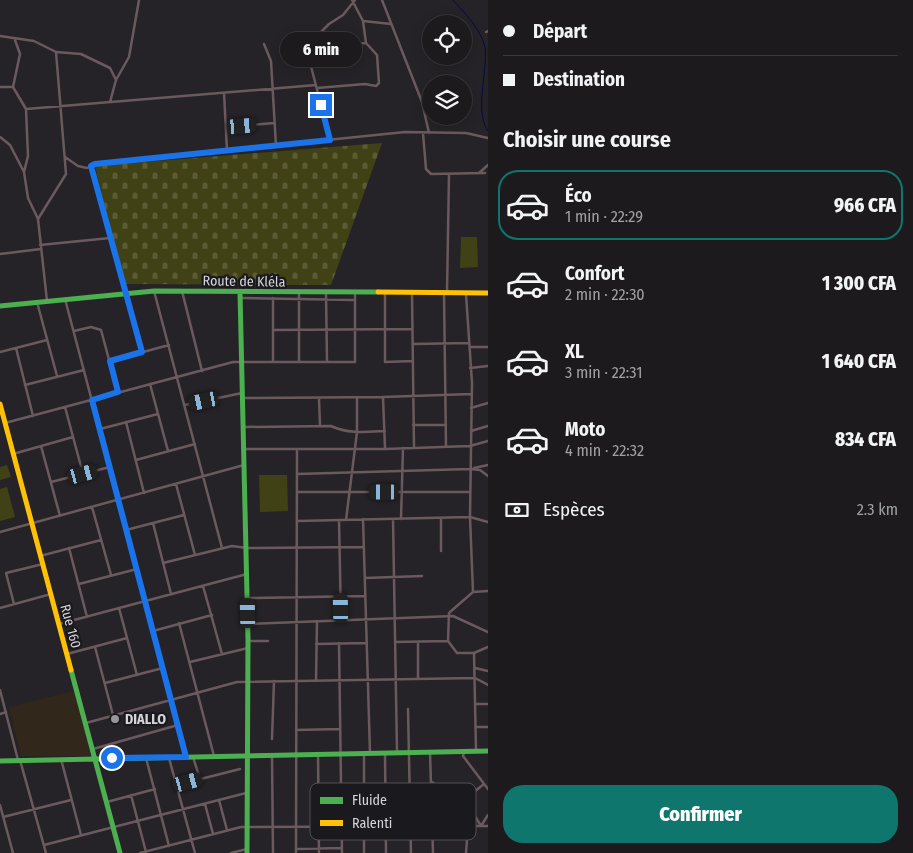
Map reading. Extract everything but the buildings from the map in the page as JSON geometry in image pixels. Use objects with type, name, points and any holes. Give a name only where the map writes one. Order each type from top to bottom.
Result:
[{"type":"street","points":[[110,102],[116,80],[129,57],[139,0]]},
{"type":"street","points":[[382,0],[422,102],[428,133]]},
{"type":"street","points":[[26,109],[272,89],[365,84],[376,86],[379,83],[377,55],[366,43],[363,21],[354,1],[343,15],[329,24],[306,46]]},
{"type":"street","points":[[363,21],[390,24]]},
{"type":"street","points":[[0,36],[15,40],[34,41],[56,52],[81,54],[110,68],[116,80]]},
{"type":"street","points":[[15,40],[20,54],[13,86],[26,109],[28,156],[24,172]]},
{"type":"street","points":[[306,46],[366,43]]},
{"type":"street","points":[[264,44],[272,60],[276,146]]},
{"type":"street","points":[[306,46],[330,140]]},
{"type":"street","points":[[38,219],[66,174],[56,52]]},
{"type":"street","points":[[0,87],[13,86]]},
{"type":"street","points":[[224,93],[227,150]]},
{"type":"street","points":[[226,127],[274,123]]},
{"type":"street","points":[[422,132],[426,170],[431,174],[485,173]]},
{"type":"street","points":[[65,157],[78,166],[87,168],[95,164],[422,132],[466,133],[488,138]]},
{"type":"street","points":[[0,137],[10,145],[24,172],[28,198],[38,219],[47,301]]},
{"type":"street","points":[[479,173],[488,165]]},
{"type":"street","points":[[91,166],[124,293],[142,352]]},
{"type":"street","points":[[446,446],[444,344],[448,174]]},
{"type":"street","points":[[40,245],[110,238]]},
{"type":"street","points":[[0,254],[41,249]]},
{"type":"street","points":[[154,291],[222,548]]},
{"type":"street","name":"Route de Kléla","points":[[0,306],[154,291],[240,292],[355,297],[385,294],[488,293]]},
{"type":"street","points":[[182,291],[202,371]]},
{"type":"street","points":[[232,853],[246,851],[248,624],[240,292]]},
{"type":"street","points":[[385,294],[385,362],[413,361]]},
{"type":"street","points":[[412,294],[414,448]]},
{"type":"street","points":[[466,294],[472,394],[470,517],[473,592]]},
{"type":"street","points":[[240,298],[299,296],[299,362]]},
{"type":"street","points":[[326,296],[327,362]]},
{"type":"street","points":[[5,423],[118,392],[241,362],[355,362],[355,297]]},
{"type":"street","points":[[272,361],[273,298]]},
{"type":"street","points":[[66,299],[186,757]]},
{"type":"street","points":[[37,302],[57,376]]},
{"type":"street","points":[[74,332],[91,328],[102,330],[118,392]]},
{"type":"street","points":[[273,330],[412,329]]},
{"type":"street","points":[[0,352],[48,340]]},
{"type":"street","points":[[413,344],[488,347]]},
{"type":"street","points":[[110,361],[169,346]]},
{"type":"street","points":[[16,348],[33,416]]},
{"type":"street","points":[[470,368],[488,366]]},
{"type":"street","points":[[25,385],[84,370]]},
{"type":"street","points":[[150,384],[168,451]]},
{"type":"street","points":[[185,405],[242,395],[357,398],[413,394],[472,394]]},
{"type":"street","points":[[384,397],[385,448]]},
{"type":"street","points":[[319,398],[320,426]]},
{"type":"street","points":[[346,520],[357,432],[357,398]]},
{"type":"street","name":"Rue 160","points":[[0,404],[120,853]]},
{"type":"street","points":[[471,408],[488,404]]},
{"type":"street","points":[[66,407],[83,474]]},
{"type":"street","points":[[100,429],[158,414]]},
{"type":"street","points":[[126,422],[144,493]]},
{"type":"street","points":[[413,425],[446,425]]},
{"type":"street","points":[[244,427],[331,426],[340,431],[385,431]]},
{"type":"street","points":[[471,431],[488,426]]},
{"type":"street","points":[[13,454],[73,437]]},
{"type":"street","points":[[244,449],[414,448],[470,446],[488,442]]},
{"type":"street","points":[[136,460],[195,444]]},
{"type":"street","points":[[41,446],[60,516]]},
{"type":"street","points":[[401,519],[403,448]]},
{"type":"street","points":[[296,853],[297,449]]},
{"type":"street","points":[[0,532],[244,465]]},
{"type":"street","points":[[470,469],[488,465]]},
{"type":"street","points":[[51,482],[110,467]]},
{"type":"street","points":[[297,474],[470,469],[480,470],[488,476]]},
{"type":"street","points":[[176,484],[195,555]]},
{"type":"street","points":[[298,492],[470,492]]},
{"type":"street","points":[[92,507],[111,575]]},
{"type":"street","points":[[126,530],[184,515]]},
{"type":"street","points":[[298,521],[470,517],[488,522]]},
{"type":"street","points":[[441,518],[441,550]]},
{"type":"street","points":[[363,519],[370,754]]},
{"type":"street","points":[[393,519],[397,753]]},
{"type":"street","points":[[340,520],[341,620]]},
{"type":"street","points":[[153,523],[171,594]]},
{"type":"street","points":[[40,556],[101,540]]},
{"type":"street","points":[[163,563],[232,546],[246,548],[364,547]]},
{"type":"street","points":[[69,548],[87,616]]},
{"type":"street","points":[[14,604],[6,573],[43,564]]},
{"type":"street","points":[[79,584],[136,568]]},
{"type":"street","points":[[59,624],[247,574]]},
{"type":"street","points":[[365,578],[422,576]]},
{"type":"street","points":[[203,586],[222,654]]},
{"type":"street","points":[[488,591],[473,592],[448,615],[448,642],[457,653],[474,653],[488,647]]},
{"type":"street","points":[[0,608],[51,594]]},
{"type":"street","points":[[247,598],[366,596]]},
{"type":"street","points":[[119,608],[137,675]]},
{"type":"street","points":[[153,630],[212,615]]},
{"type":"street","points":[[248,624],[448,615],[458,617],[478,629],[488,632]]},
{"type":"street","points":[[316,680],[317,621]]},
{"type":"street","points":[[180,623],[214,756]]},
{"type":"street","points":[[67,654],[127,638]]},
{"type":"street","points":[[248,641],[268,641]]},
{"type":"street","points":[[395,642],[448,642]]},
{"type":"street","points":[[418,642],[418,678]]},
{"type":"street","points":[[339,643],[341,783]]},
{"type":"street","points":[[316,644],[367,643]]},
{"type":"street","points":[[95,647],[113,715]]},
{"type":"street","points":[[190,662],[248,648]]},
{"type":"street","points":[[474,653],[476,751]]},
{"type":"street","points":[[105,683],[163,668]]},
{"type":"street","points":[[474,668],[488,671]]},
{"type":"street","points":[[86,723],[237,682],[475,678],[488,685]]},
{"type":"street","points":[[272,739],[274,681]]},
{"type":"street","points":[[0,690],[46,853]]},
{"type":"street","points":[[476,704],[488,704]]},
{"type":"street","points":[[408,709],[410,783]]},
{"type":"street","points":[[0,714],[6,712]]},
{"type":"street","points":[[92,749],[178,725]]},
{"type":"street","points":[[476,727],[488,727]]},
{"type":"street","points":[[296,730],[340,729]]},
{"type":"street","points":[[0,761],[488,751]]},
{"type":"street","points":[[430,752],[432,782]]},
{"type":"street","points":[[464,752],[463,756],[488,789]]},
{"type":"street","points":[[385,753],[385,783]]},
{"type":"street","points":[[318,754],[318,783]]},
{"type":"street","points":[[364,754],[364,783]]},
{"type":"street","points":[[272,755],[273,853]]},
{"type":"street","points":[[169,757],[195,853]]},
{"type":"street","points":[[193,757],[200,780]]},
{"type":"street","points":[[146,758],[169,846]]},
{"type":"street","points":[[61,760],[81,836]]},
{"type":"street","points":[[177,786],[240,769]]},
{"type":"street","points":[[476,790],[484,784]]},
{"type":"street","points":[[106,802],[155,789]]},
{"type":"street","points":[[44,845],[246,793]]},
{"type":"street","points":[[131,795],[146,852]]},
{"type":"street","points":[[4,817],[71,800]]},
{"type":"street","points":[[219,800],[227,830]]},
{"type":"street","points":[[205,803],[213,834]]},
{"type":"street","points":[[0,805],[13,853]]},
{"type":"street","points":[[481,826],[488,815]]},
{"type":"street","points":[[476,818],[481,826]]},
{"type":"street","points":[[476,826],[488,826]]},
{"type":"street","points":[[140,853],[227,830],[310,827]]},
{"type":"street","points":[[319,840],[319,853]]},
{"type":"street","points":[[342,840],[342,853]]},
{"type":"street","points":[[364,840],[364,853]]},
{"type":"street","points":[[386,840],[386,853]]},
{"type":"street","points":[[411,840],[411,853]]},
{"type":"street","points":[[433,840],[433,853]]},
{"type":"street","points":[[466,853],[467,840]]},
{"type":"street","points":[[296,849],[342,848]]},
{"type":"shaded area","points":[[74,691],[91,756],[21,756],[9,707]]},
{"type":"green space","points":[[382,143],[331,285],[124,284],[95,166]]},
{"type":"green space","points":[[461,237],[477,237],[478,267],[460,268]]},
{"type":"green space","points":[[7,465],[11,477],[0,480],[0,467]]},
{"type":"green space","points":[[259,475],[287,475],[288,511],[260,512]]},
{"type":"green space","points":[[7,487],[15,517],[0,521],[0,489]]},
{"type":"waterway","points":[[453,0],[476,28],[485,47],[482,113],[488,131]]},
{"type":"traffic: fast","points":[[0,306],[154,291],[378,292]]},
{"type":"traffic: fast","points":[[240,292],[248,639],[247,853]]},
{"type":"traffic: fast","points":[[71,670],[120,853]]},
{"type":"traffic: fast","points":[[0,761],[488,751]]},
{"type":"traffic: slow","points":[[378,292],[488,293]]},
{"type":"traffic: slow","points":[[0,404],[71,670]]},
{"type":"place","name":"DIALLO","points":[[115,719]]},
{"type":"route","points":[[112,758],[186,757],[92,400],[118,392],[110,361],[142,352],[124,293],[91,166],[95,164],[330,140],[321,105]]}]
